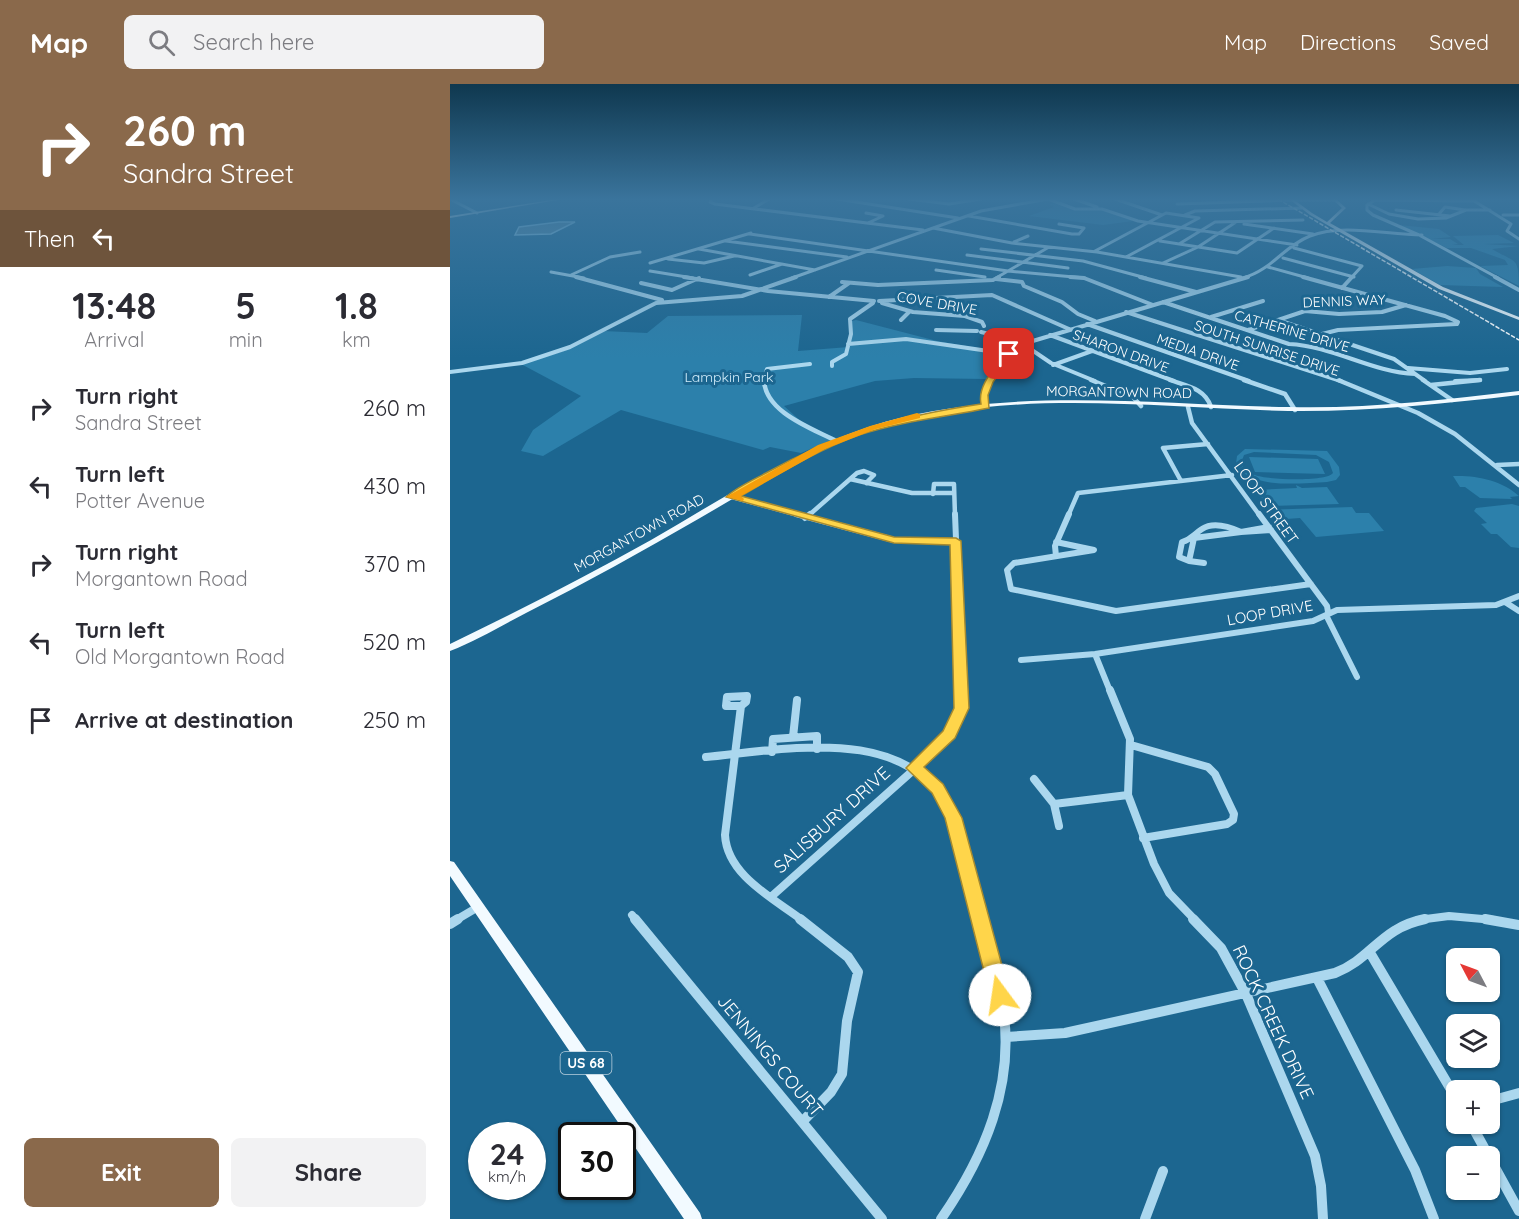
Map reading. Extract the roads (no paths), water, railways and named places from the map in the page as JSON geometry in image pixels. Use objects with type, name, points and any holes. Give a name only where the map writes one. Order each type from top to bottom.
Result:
[{"type":"main road","points":[[1378,252],[1445,291],[1519,319]]},
{"type":"main road","name":"MORGANTOWN ROAD","points":[[450,648],[575,585],[836,441],[902,420],[986,406],[1038,403],[1295,410],[1401,406],[1519,393]]},
{"type":"main road","name":"US 68","points":[[450,866],[693,1219]]},
{"type":"street","points":[[571,275],[610,257],[640,252]]},
{"type":"street","points":[[650,263],[688,252]]},
{"type":"street","points":[[717,252],[815,270]]},
{"type":"street","points":[[806,252],[850,258]]},
{"type":"street","points":[[450,372],[508,366],[554,353],[652,304],[665,301],[732,298],[866,252]]},
{"type":"street","points":[[875,252],[1010,271],[1088,279],[1153,305]]},
{"type":"street","points":[[1004,252],[1085,261],[1196,292]]},
{"type":"street","points":[[842,282],[881,285],[996,279],[1042,252]]},
{"type":"street","points":[[1100,252],[1244,278]]},
{"type":"street","points":[[1126,257],[1137,252]]},
{"type":"street","points":[[1163,263],[1187,252]]},
{"type":"street","points":[[986,406],[984,395],[989,382],[1009,354],[1024,344],[1244,278],[1268,267],[1290,252]]},
{"type":"street","points":[[1312,252],[1361,266],[1354,277],[1342,288]]},
{"type":"street","points":[[1451,252],[1519,290]]},
{"type":"street","points":[[666,258],[704,263],[736,255]]},
{"type":"street","points":[[967,255],[1068,268]]},
{"type":"street","points":[[1283,258],[1354,277]]},
{"type":"street","points":[[750,275],[785,263]]},
{"type":"street","points":[[1268,267],[1448,316],[1458,322],[1457,324],[1338,330],[1321,334]]},
{"type":"street","points":[[936,270],[1022,282],[1025,286],[1062,302],[1095,321]]},
{"type":"street","points":[[650,271],[762,289],[877,302],[992,295],[1069,329]]},
{"type":"street","points":[[551,272],[571,275],[665,301]]},
{"type":"street","points":[[640,283],[670,290],[699,278]]},
{"type":"street","points":[[829,297],[849,283]]},
{"type":"street","points":[[1210,317],[1263,301]]},
{"type":"street","points":[[832,366],[832,363],[846,354],[849,324],[852,317],[877,302]]},
{"type":"street","name":"COVE DRIVE","points":[[877,302],[909,312],[968,317],[982,322],[982,330]]},
{"type":"street","name":"CATHERINE DRIVE","points":[[1163,302],[1289,344],[1307,345],[1396,374],[1415,374]]},
{"type":"street","name":"DENNIS WAY","points":[[1248,330],[1305,311],[1339,314],[1378,312],[1406,305]]},
{"type":"street","points":[[901,320],[909,312]]},
{"type":"street","name":"SOUTH SUNRISE DRIVE","points":[[1126,312],[1379,395],[1455,435],[1497,465],[1519,485]]},
{"type":"street","points":[[1278,320],[1390,357],[1452,400]]},
{"type":"street","name":"MEDIA DRIVE","points":[[1086,324],[1285,394],[1295,410]]},
{"type":"street","points":[[936,330],[982,330],[1024,344],[1053,364],[1131,396],[1141,406]]},
{"type":"street","name":"SHARON DRIVE","points":[[1050,335],[1200,391],[1208,397],[1211,408]]},
{"type":"street","points":[[848,344],[906,339],[1009,354]]},
{"type":"street","points":[[1053,364],[1092,351]]},
{"type":"street","points":[[810,364],[767,369],[763,377],[763,387],[769,398],[796,421],[836,441]]},
{"type":"street","points":[[1408,368],[1456,373],[1506,369]]},
{"type":"street","points":[[1456,373],[1462,376],[1462,380]]},
{"type":"street","points":[[1431,385],[1479,380]]},
{"type":"street","name":"LOOP STREET","points":[[1188,407],[1192,423],[1327,606],[1327,613],[1357,677]]},
{"type":"street","points":[[1181,481],[1163,448],[1208,444]]},
{"type":"street","points":[[1497,465],[1519,464]]},
{"type":"street","points":[[805,518],[858,472],[873,474],[874,477],[866,483]]},
{"type":"street","points":[[1056,556],[1056,542],[1078,493],[1232,475]]},
{"type":"street","points":[[850,479],[912,493],[954,493]]},
{"type":"street","points":[[914,768],[950,734],[961,708],[954,484],[950,482],[934,484],[933,494]]},
{"type":"street","points":[[732,497],[805,518],[900,541],[956,541]]},
{"type":"street","points":[[1189,561],[1199,536],[1207,526],[1219,524],[1241,532]]},
{"type":"street","points":[[1204,563],[1180,559],[1179,555],[1184,540],[1199,536],[1270,528]]},
{"type":"street","points":[[1056,542],[1094,550],[1011,564],[1007,570],[1011,589],[1116,611],[1311,584]]},
{"type":"street","name":"LOOP DRIVE","points":[[1021,660],[1095,654],[1313,621],[1327,613],[1363,608],[1481,606],[1505,602],[1519,596]]},
{"type":"street","points":[[1505,602],[1519,611]]},
{"type":"street","name":"ROCK CREEK DRIVE","points":[[1095,654],[1112,692],[1131,745],[1128,795],[1143,837],[1169,893],[1221,948],[1246,994],[1315,1156],[1322,1186],[1323,1219]]},
{"type":"street","points":[[793,737],[797,700]]},
{"type":"street","points":[[742,706],[736,736],[739,740],[725,835],[726,850],[739,871],[848,957],[858,972],[857,991],[847,1021],[842,1074],[831,1092],[802,1121]]},
{"type":"street","points":[[772,752],[773,739],[793,737],[817,736],[817,749]]},
{"type":"street","points":[[1131,745],[1208,768],[1215,774],[1234,814],[1233,820],[1227,824],[1143,837]]},
{"type":"street","points":[[706,757],[817,749],[869,750],[892,756],[914,768],[937,788],[953,818],[998,982],[1006,1037],[1005,1065],[991,1127],[965,1185],[941,1219]]},
{"type":"street","name":"SALISBURY DRIVE","points":[[772,896],[914,768]]},
{"type":"street","points":[[1034,779],[1046,791],[1054,804],[1059,825]]},
{"type":"street","points":[[1054,804],[1128,795]]},
{"type":"street","points":[[450,924],[478,907]]},
{"type":"street","name":"JENNINGS COURT","points":[[632,915],[882,1219]]},
{"type":"street","points":[[1006,1037],[1054,1035],[1317,978],[1351,967],[1393,930],[1421,920],[1460,917],[1519,925]]},
{"type":"street","points":[[1369,951],[1446,1081]]},
{"type":"street","points":[[1317,978],[1415,1170],[1434,1219]]},
{"type":"street","points":[[1500,1098],[1519,1093]]},
{"type":"street","points":[[1477,1134],[1519,1211]]},
{"type":"street","points":[[1145,1219],[1163,1171]]},
{"type":"railway","points":[[1369,252],[1519,340]]},
{"type":"park label","name":"Lampkin Park","points":[[729,377]]}]
